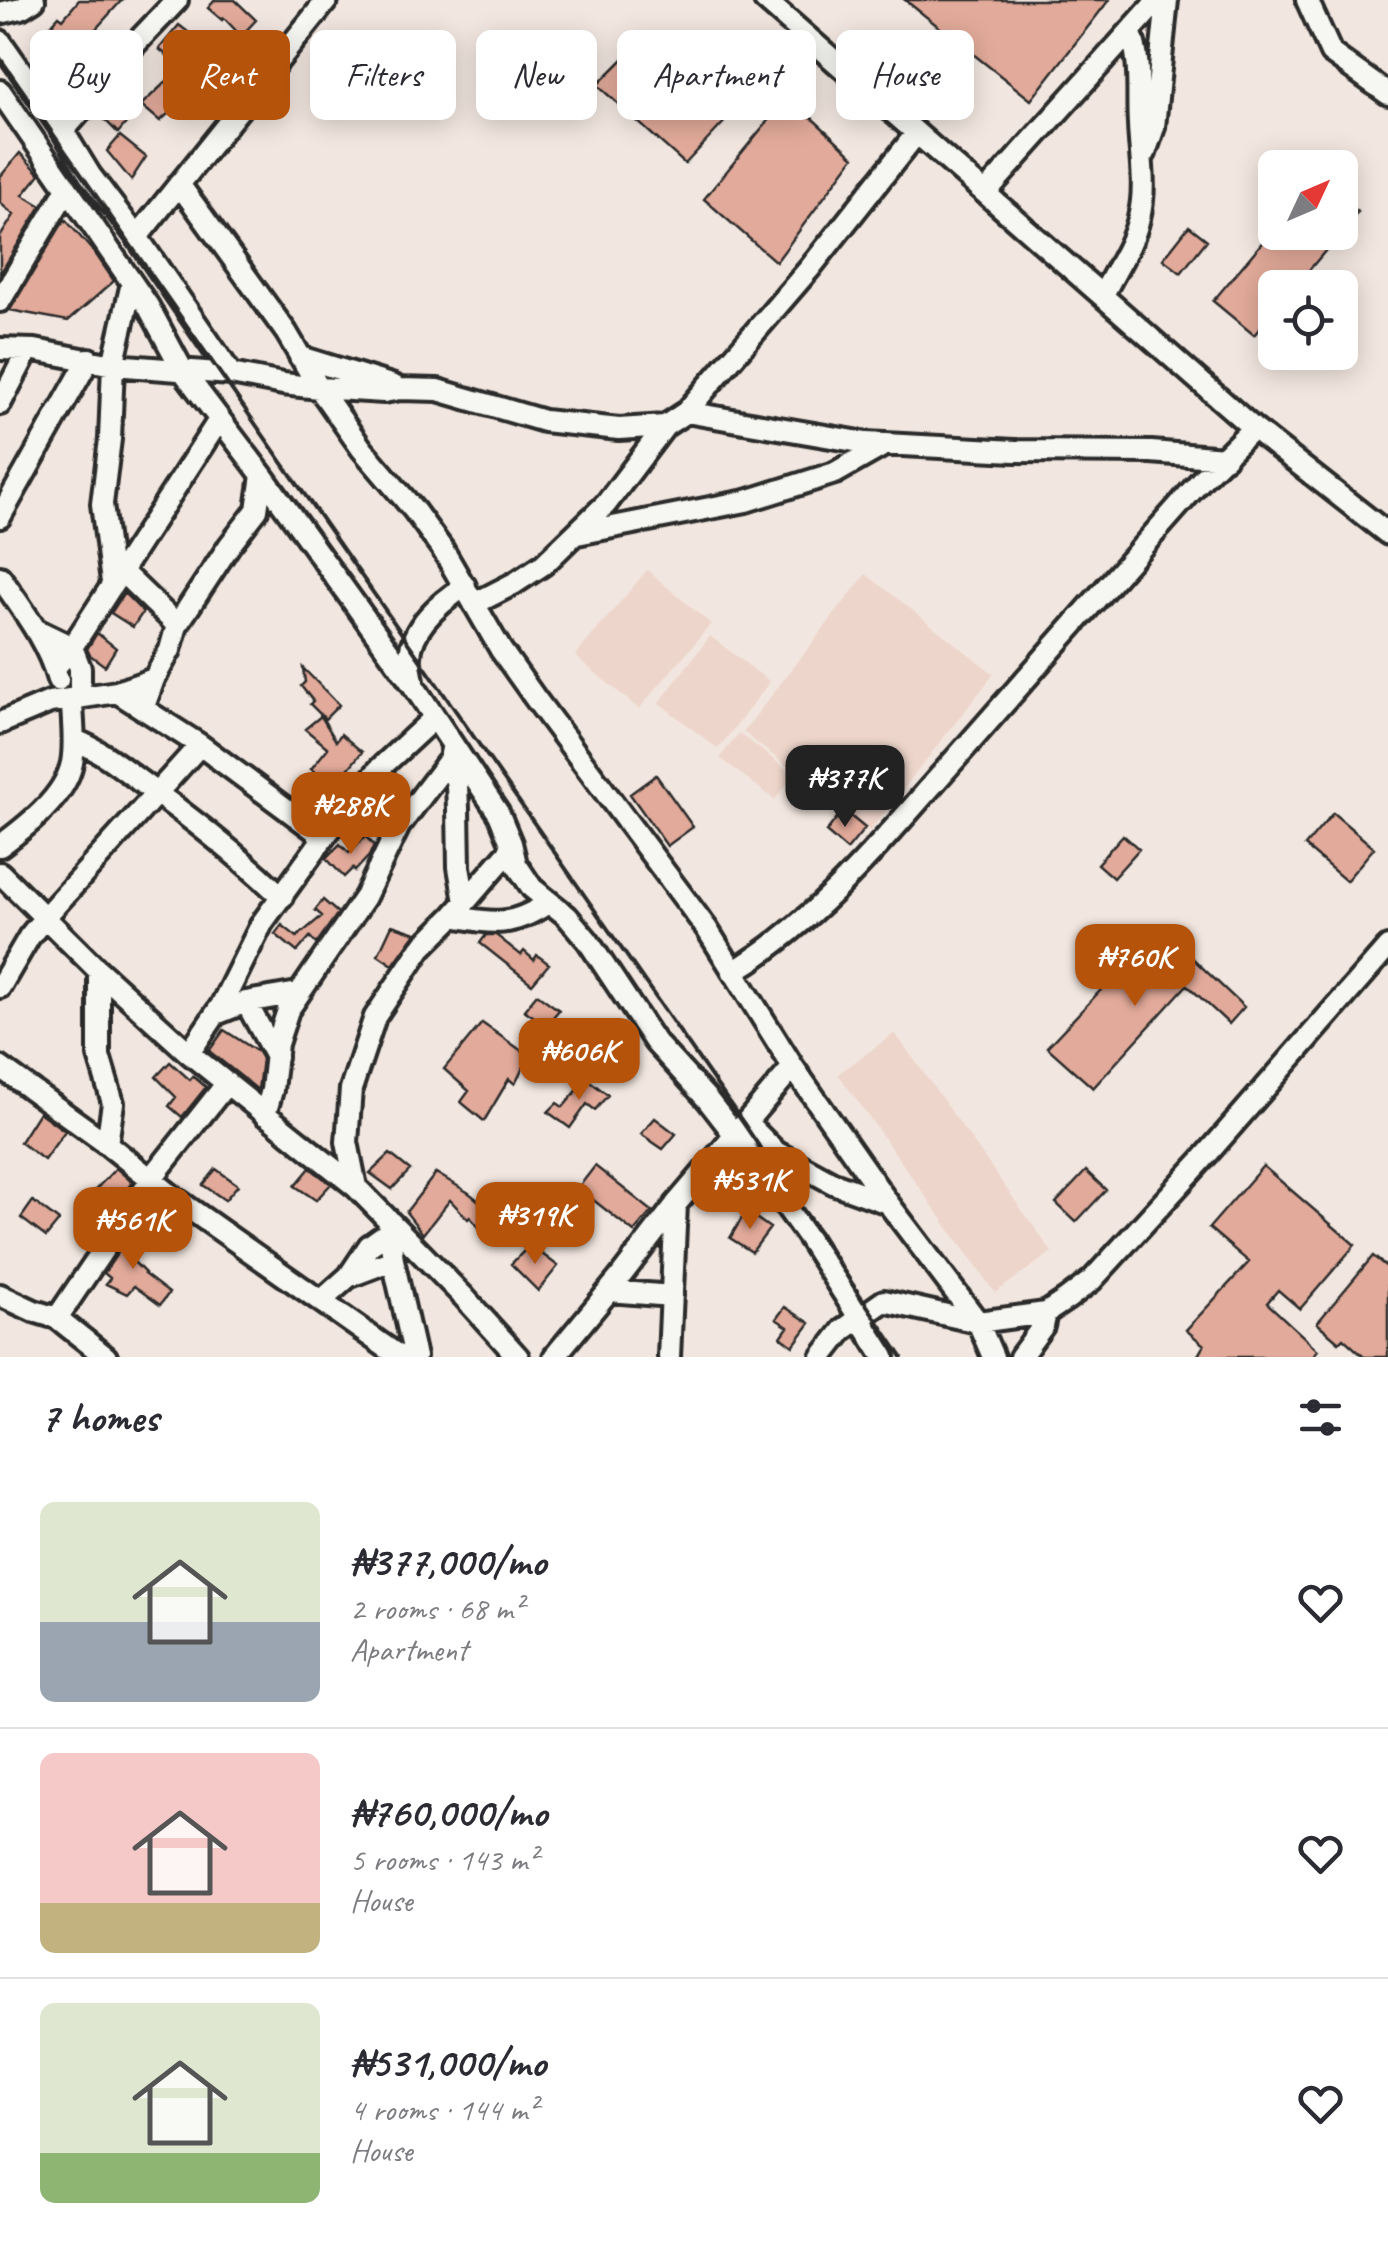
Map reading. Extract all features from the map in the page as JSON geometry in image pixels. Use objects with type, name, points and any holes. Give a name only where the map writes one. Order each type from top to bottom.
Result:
[{"type":"street","points":[[0,12],[21,8],[34,0]]},
{"type":"street","points":[[63,131],[118,62],[177,0]]},
{"type":"street","points":[[137,238],[327,0]]},
{"type":"street","points":[[764,0],[1253,428],[1388,534]]},
{"type":"street","points":[[986,192],[1158,0]]},
{"type":"street","points":[[1142,160],[1154,127],[1168,0]]},
{"type":"street","points":[[1307,0],[1331,53],[1388,94]]},
{"type":"street","points":[[1102,295],[1139,220],[1144,188],[1138,66],[1130,32]]},
{"type":"street","points":[[0,41],[231,374]]},
{"type":"street","points":[[1,96],[148,306],[183,371],[413,685],[452,753],[499,814],[516,864],[532,888],[567,916],[588,941],[655,1042],[740,1128],[832,1183],[888,1203]]},
{"type":"street","points":[[413,685],[410,658],[416,637],[437,606],[515,583],[544,564],[575,534],[614,494],[664,426],[686,412],[810,268],[916,134]]},
{"type":"street","points":[[180,184],[286,332],[362,449],[443,550],[501,650],[707,930],[793,1068],[978,1322],[993,1357]]},
{"type":"street","points":[[0,301],[67,189]]},
{"type":"street","points":[[132,283],[113,365],[102,504],[116,576],[177,624]]},
{"type":"street","points":[[0,349],[113,365],[231,374],[319,388],[438,390],[578,426],[664,426]]},
{"type":"street","points":[[0,404],[28,350]]},
{"type":"street","points":[[300,357],[400,388]]},
{"type":"street","points":[[0,517],[89,359]]},
{"type":"street","points":[[686,412],[886,444],[1226,458]]},
{"type":"street","points":[[55,668],[219,420]]},
{"type":"street","points":[[733,972],[760,956],[853,872],[1203,478],[1253,428]]},
{"type":"street","points":[[575,534],[746,501],[835,473],[886,444]]},
{"type":"street","points":[[143,709],[170,650],[177,624],[257,510],[262,474]]},
{"type":"street","points":[[0,578],[35,629],[72,698]]},
{"type":"street","points":[[35,629],[72,647],[80,668],[200,745],[324,837]]},
{"type":"street","points":[[0,846],[40,814],[70,769],[74,740],[72,698],[80,668]]},
{"type":"street","points":[[0,724],[50,702],[115,692],[154,679]]},
{"type":"street","points":[[189,1053],[216,1014],[238,996],[262,923],[324,837],[380,768],[434,718]]},
{"type":"street","points":[[74,740],[101,753],[157,794],[282,896]]},
{"type":"street","points":[[3,973],[45,918],[200,745]]},
{"type":"street","points":[[452,753],[459,909]]},
{"type":"street","points":[[265,1115],[282,1023],[298,993],[365,897],[399,826],[452,753]]},
{"type":"street","points":[[356,1187],[347,1142],[351,1090],[375,1018],[421,948],[512,848]]},
{"type":"street","points":[[0,873],[189,1053],[356,1187],[518,1357]]},
{"type":"street","points":[[459,909],[493,922],[512,922],[548,903]]},
{"type":"street","points":[[822,1357],[843,1330],[884,1301],[978,1322],[1046,1313],[1092,1280],[1388,947]]},
{"type":"street","points":[[99,971],[99,1056],[113,1103],[107,1144]]},
{"type":"street","points":[[238,996],[298,993]]},
{"type":"street","points":[[238,996],[282,1023]]},
{"type":"street","points":[[238,996],[276,1057]]},
{"type":"street","points":[[0,1067],[107,1144],[176,1200],[329,1307],[386,1353]]},
{"type":"street","points":[[554,1357],[676,1203],[793,1068]]},
{"type":"street","points":[[58,1318],[151,1178],[227,1083]]},
{"type":"street","points":[[740,1128],[884,1357]]},
{"type":"street","points":[[669,1357],[676,1203]]},
{"type":"street","points":[[389,1225],[415,1357]]},
{"type":"street","points":[[329,1307],[343,1281],[389,1225]]},
{"type":"street","points":[[343,1281],[393,1260]]},
{"type":"street","points":[[609,1291],[672,1296]]},
{"type":"street","points":[[0,1295],[58,1318],[93,1354]]},
{"type":"street","points":[[1021,1356],[1043,1326],[1046,1313]]},
{"type":"shaded area","points":[[647,570],[711,624],[639,709],[575,656]]},
{"type":"shaded area","points":[[866,574],[994,674],[870,831],[743,732]]},
{"type":"shaded area","points":[[710,636],[770,682],[718,749],[659,703]]},
{"type":"shaded area","points":[[739,733],[794,775],[775,800],[720,758]]},
{"type":"shaded area","points":[[895,1033],[1052,1252],[995,1293],[838,1074]]},
{"type":"building","points":[[79,0],[122,0],[95,30],[47,30],[59,16],[63,19]]},
{"type":"building","points":[[215,0],[235,0],[256,20],[247,30],[235,30],[208,8]]},
{"type":"building","points":[[905,0],[1109,0],[1031,100],[974,55],[974,30],[943,30]]},
{"type":"building","points":[[617,65],[617,103],[597,85]]},
{"type":"building","points":[[163,85],[163,118],[160,121],[143,103]]},
{"type":"building","points":[[105,120],[129,120],[118,133]]},
{"type":"building","points":[[636,120],[726,120],[685,164]]},
{"type":"building","points":[[768,120],[814,120],[854,157],[776,262],[704,199]]},
{"type":"building","points":[[120,136],[146,157],[131,180],[107,151]]},
{"type":"building","points":[[20,153],[40,174],[23,195],[41,206],[0,274],[0,237],[14,215],[0,203],[0,177]]},
{"type":"building","points":[[65,219],[114,281],[68,321],[10,310]]},
{"type":"building","points":[[1189,226],[1207,240],[1181,273],[1163,259]]},
{"type":"building","points":[[1258,247],[1326,250],[1309,270],[1258,270],[1258,330],[1254,335],[1213,301]]},
{"type":"building","points":[[124,593],[143,612],[133,627],[111,613]]},
{"type":"building","points":[[97,633],[116,648],[105,666],[87,649]]},
{"type":"building","points":[[303,668],[339,705],[325,719],[310,704],[313,701],[301,686],[305,682]]},
{"type":"building","points":[[321,716],[336,741],[341,734],[362,752],[337,789],[311,769],[328,748],[305,729]]},
{"type":"building","points":[[656,775],[693,827],[667,846],[630,794]]},
{"type":"building","points":[[843,810],[865,828],[847,850],[826,832]]},
{"type":"building","points":[[1333,813],[1374,848],[1346,881],[1305,846]]},
{"type":"building","points":[[1123,835],[1139,849],[1113,878],[1097,864]]},
{"type":"building","points":[[365,836],[374,845],[369,856],[344,877],[326,858],[340,844],[349,853]]},
{"type":"building","points":[[323,900],[338,913],[316,944],[310,937],[297,952],[275,934],[282,925],[297,937],[322,916],[315,910]]},
{"type":"building","points":[[392,925],[416,933],[393,965],[378,955]]},
{"type":"building","points":[[486,935],[496,935],[521,955],[524,951],[534,960],[537,955],[549,964],[532,984],[480,943]]},
{"type":"building","points":[[1161,936],[1186,952],[1244,1007],[1229,1024],[1187,985],[1093,1088],[1047,1047],[1132,957],[1138,963]]},
{"type":"building","points":[[537,994],[559,1010],[546,1025],[524,1010]]},
{"type":"building","points":[[482,1023],[529,1056],[515,1084],[509,1079],[484,1121],[461,1102],[469,1091],[444,1069]]},
{"type":"building","points":[[224,1030],[258,1052],[262,1059],[258,1090],[209,1051]]},
{"type":"building","points":[[170,1062],[190,1080],[193,1076],[206,1087],[182,1117],[169,1106],[176,1097],[156,1077]]},
{"type":"building","points":[[587,1079],[608,1095],[595,1110],[587,1104],[570,1128],[548,1112],[557,1103],[563,1107]]},
{"type":"building","points":[[39,1112],[65,1131],[44,1160],[20,1142]]},
{"type":"building","points":[[655,1118],[676,1134],[663,1149],[641,1134]]},
{"type":"building","points":[[390,1154],[410,1170],[392,1189],[370,1173]]},
{"type":"building","points":[[595,1166],[652,1211],[634,1232],[578,1188]]},
{"type":"building","points":[[1263,1166],[1355,1245],[1300,1309],[1278,1290],[1267,1303],[1318,1350],[1312,1357],[1197,1357],[1204,1345],[1186,1330],[1249,1262],[1209,1228]]},
{"type":"building","points":[[116,1168],[132,1182],[107,1220],[83,1203]]},
{"type":"building","points":[[310,1168],[331,1184],[316,1200],[295,1186]]},
{"type":"building","points":[[216,1169],[238,1185],[225,1200],[203,1185]]},
{"type":"building","points":[[1086,1171],[1106,1190],[1076,1222],[1056,1203]]},
{"type":"building","points":[[436,1173],[503,1220],[489,1239],[450,1200],[423,1234],[406,1212]]},
{"type":"building","points":[[33,1201],[59,1221],[46,1237],[21,1218]]},
{"type":"building","points":[[746,1211],[770,1228],[752,1252],[730,1238]]},
{"type":"building","points":[[145,1213],[151,1220],[124,1252],[169,1293],[160,1305],[134,1286],[127,1294],[106,1284],[110,1278],[104,1273]]},
{"type":"building","points":[[530,1245],[558,1266],[538,1291],[511,1264]]},
{"type":"building","points":[[1373,1256],[1388,1268],[1388,1357],[1364,1357],[1343,1338],[1339,1342],[1317,1323]]},
{"type":"building","points":[[785,1307],[810,1323],[793,1346],[781,1337],[788,1327],[776,1319]]},
{"type":"railway","points":[[0,58],[744,1124],[902,1357]]}]
